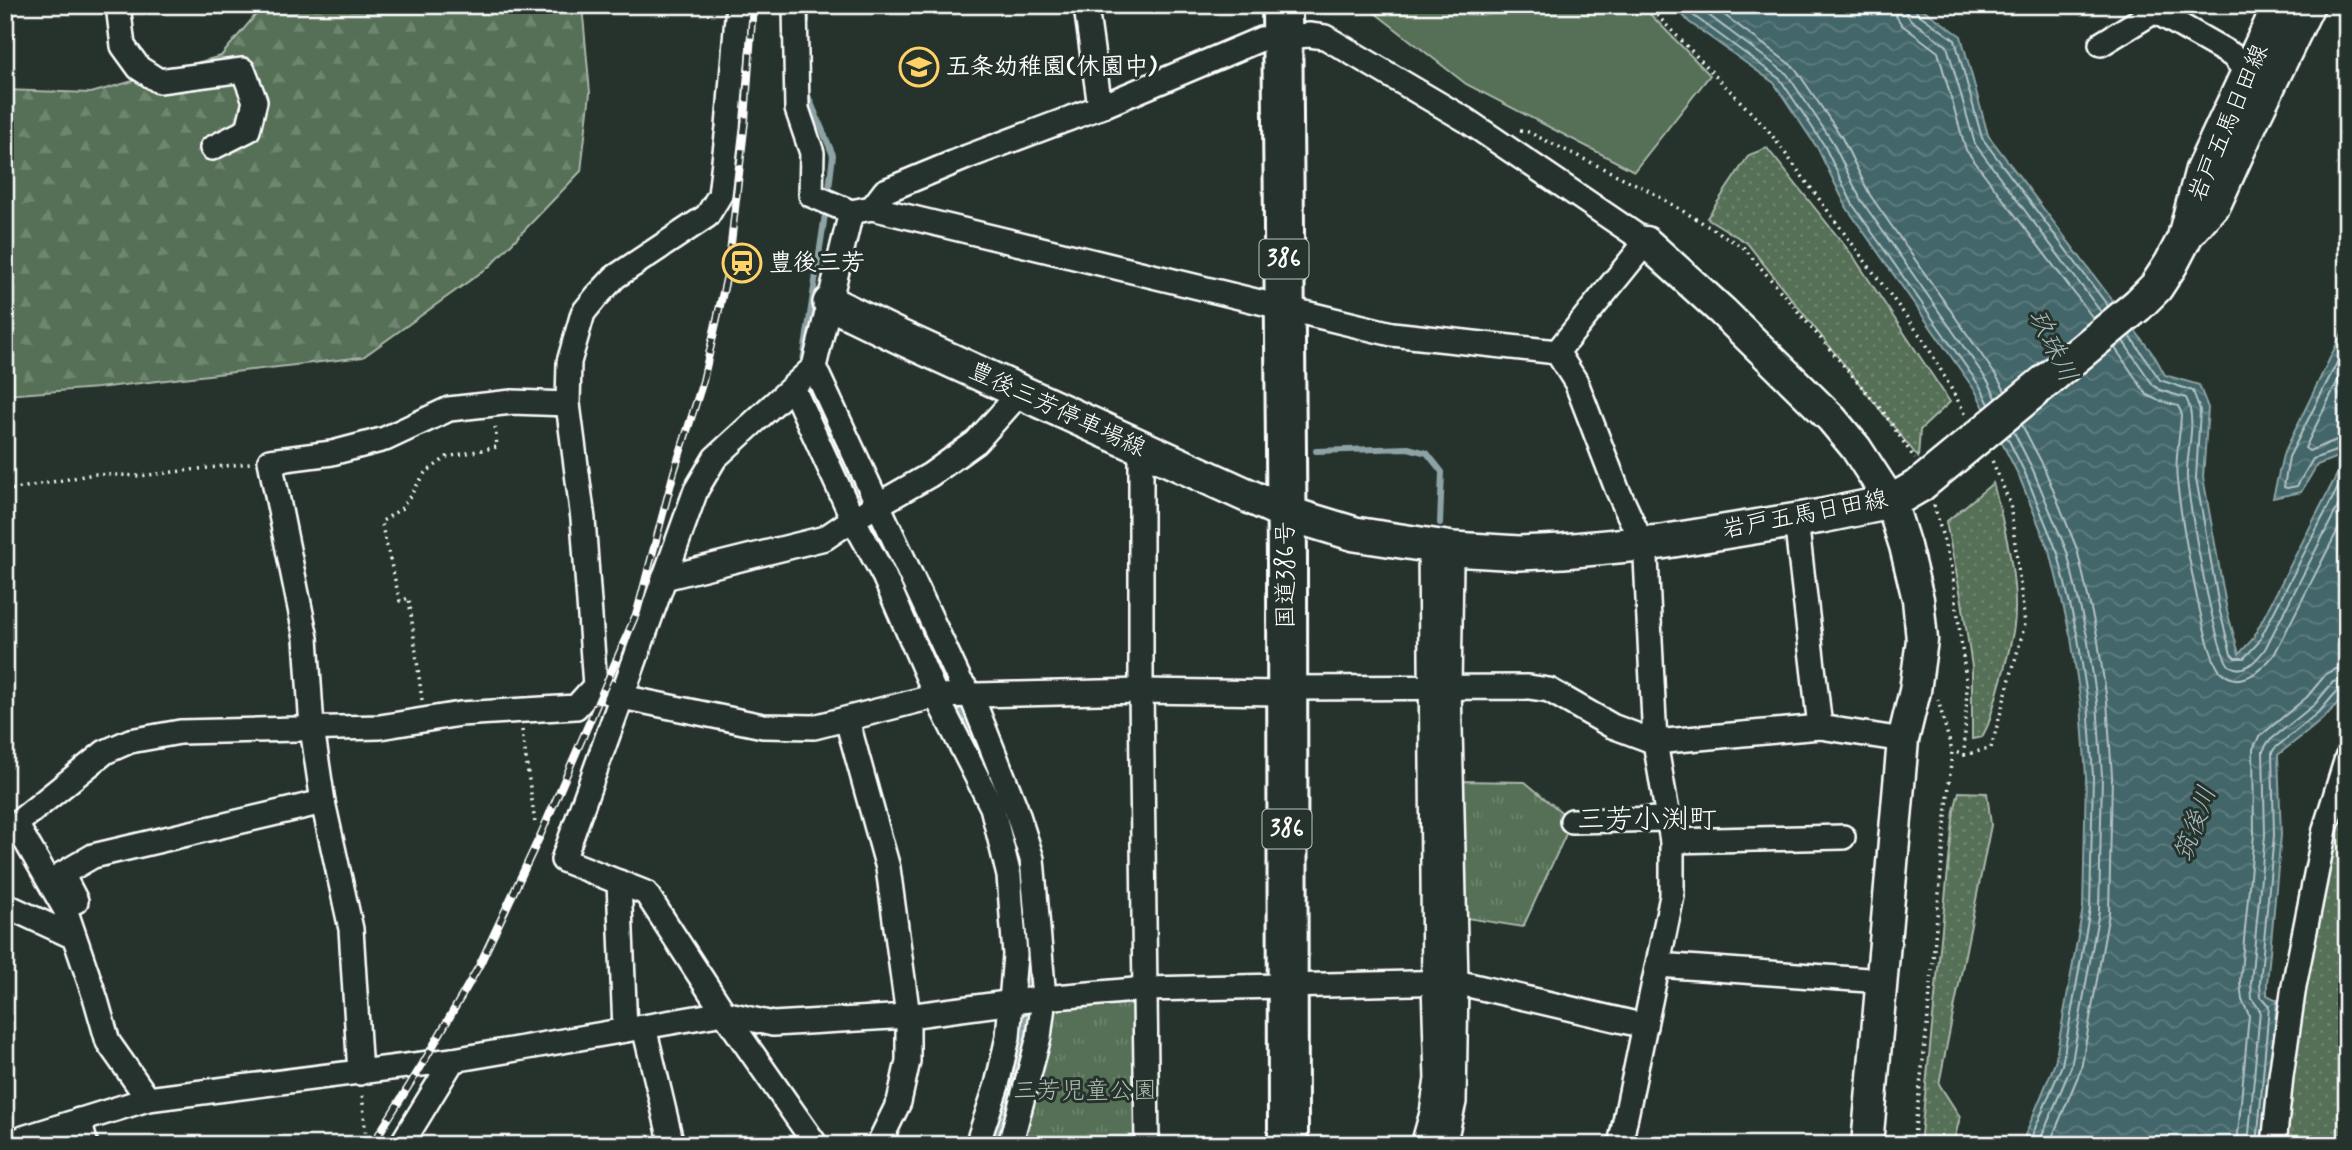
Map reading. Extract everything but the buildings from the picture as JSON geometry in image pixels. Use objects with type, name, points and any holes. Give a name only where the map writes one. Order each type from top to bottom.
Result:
[{"type":"highway","name":"国道386号","points":[[1282,21],[1289,1145]]},
{"type":"main road","name":"岩戸五馬日田線","points":[[1286,513],[1355,534],[1442,547],[1519,553],[1640,543],[1796,520],[1891,502],[1920,485],[2138,305],[2156,287],[2184,239],[2202,171],[2280,5]]},
{"type":"main road","name":"豊後三芳停車場線","points":[[830,303],[1020,393],[1286,513]]},
{"type":"street","points":[[118,5],[124,46],[139,68],[159,81],[243,70],[255,101],[248,130],[212,148]]},
{"type":"street","points":[[148,1099],[108,1042],[65,909],[16,824],[105,752],[130,741],[180,732],[380,727],[460,714],[576,707],[594,685],[583,519],[568,404],[569,362],[583,313],[615,277],[707,216],[720,195],[738,5]]},
{"type":"street","points":[[795,5],[797,109],[812,153],[811,195],[862,210],[1392,334],[1557,352]]},
{"type":"street","points":[[1088,5],[1100,107]]},
{"type":"street","points":[[2184,239],[2216,203],[2309,5]]},
{"type":"street","points":[[2101,44],[2155,11],[2232,55],[2249,74]]},
{"type":"street","points":[[816,1145],[724,1013],[646,893],[563,860],[696,490],[715,458],[814,367],[830,303],[862,210],[885,191],[1100,107],[1261,39],[1282,21],[1309,35],[1325,37],[1466,120],[1646,242],[1722,311],[1831,418],[1856,448],[1891,502],[1918,599],[1922,640],[1903,740],[1867,1145]]},
{"type":"street","points":[[1557,352],[1646,242]]},
{"type":"street","points":[[1557,352],[1576,382],[1646,558],[1655,742],[1670,830],[1672,896],[1620,1145]]},
{"type":"street","points":[[814,367],[960,681],[971,695],[1016,809],[1032,859],[1044,998],[1039,1037],[1010,1145]]},
{"type":"street","points":[[793,388],[853,519],[884,576],[936,696],[992,807],[1009,876],[1015,955],[1008,1037],[997,1085],[977,1145]]},
{"type":"street","points":[[664,578],[825,538],[930,475],[976,442],[1020,393]]},
{"type":"street","points":[[360,1073],[351,929],[323,802],[312,728],[306,638],[270,461],[332,453],[385,439],[449,409],[512,402],[568,404]]},
{"type":"street","points":[[1141,448],[1147,1145]]},
{"type":"street","points":[[1796,520],[1820,727]]},
{"type":"street","points":[[1442,547],[1451,563],[1440,686],[1445,982],[1454,1102],[1444,1145]]},
{"type":"street","points":[[594,685],[622,697],[763,726],[814,727],[936,696],[1440,686],[1529,687],[1549,690],[1612,726],[1655,742],[1820,727],[1903,740]]},
{"type":"street","points":[[847,720],[888,868],[908,1016],[908,1061],[899,1102],[878,1145]]},
{"type":"street","points":[[2274,1145],[2294,986],[2325,829],[2347,758]]},
{"type":"street","points":[[74,937],[81,911],[62,874],[93,856],[323,802]]},
{"type":"street","points":[[1572,821],[1670,830],[1843,837]]},
{"type":"street","points":[[619,882],[634,1029],[672,1145]]},
{"type":"street","points":[[5,905],[74,937]]},
{"type":"street","points":[[1658,965],[1882,981]]},
{"type":"street","points":[[1423,1145],[1432,1113],[1437,1079],[1445,982]]},
{"type":"street","points":[[22,1145],[23,1138],[148,1099],[453,1060],[724,1013],[773,1024],[908,1016],[1044,998],[1146,989],[1445,982],[1645,1026]]},
{"type":"street","points":[[401,1145],[453,1060]]},
{"type":"street","points":[[79,1120],[86,1145]]},
{"type":"path","points":[[1647,5],[1768,130],[1925,342],[1969,420]]},
{"type":"path","points":[[425,720],[408,598],[400,601],[381,522],[402,508],[425,473],[447,457],[496,447],[493,404]]},
{"type":"path","points":[[1964,755],[1991,748],[2025,624],[2010,503],[1988,453]]},
{"type":"path","points":[[5,491],[94,474],[140,476],[270,461]]},
{"type":"path","points":[[1913,1145],[1927,1026],[1952,751],[1935,690]]},
{"type":"path","points":[[520,710],[535,823]]},
{"type":"path","points":[[360,1073],[366,1138],[361,1145]]},
{"type":"green space","points":[[264,5],[582,5],[590,93],[581,171],[490,266],[363,357],[98,388],[5,395],[5,90],[91,93],[221,56]]},
{"type":"green space","points":[[1365,5],[1641,5],[1710,75],[1634,171],[1466,84]]},
{"type":"green space","points":[[1767,148],[1853,256],[1950,402],[1920,430],[1918,457],[1747,243],[1707,218],[1749,155]]},
{"type":"green space","points":[[1993,483],[2010,557],[2015,615],[2008,655],[1988,725],[1982,737],[1972,739],[1972,667],[1946,522]]},
{"type":"green space","points":[[1457,781],[1525,782],[1572,821],[1523,927],[1460,917]]},
{"type":"green space","points":[[1959,792],[1987,793],[1991,825],[1939,1084],[1960,1117],[1953,1145],[1920,1145],[1954,811]]},
{"type":"green space","points":[[2347,795],[2347,1145],[2285,1145],[2307,968]]},
{"type":"green space","name":"三芳児童公園","points":[[1137,999],[1138,1145],[1015,1145],[1050,1009]]},
{"type":"water","points":[[1674,5],[1917,5],[1961,36],[1988,135],[2155,357],[2165,375],[2199,385],[2208,408],[2203,477],[2227,611],[2239,654],[2252,640],[2347,455],[2347,686],[2343,696],[2327,715],[2278,755],[2281,835],[2267,984],[2267,995],[2277,1000],[2263,1145],[2021,1145],[2055,1063],[2083,908],[2086,777],[2081,704],[2071,638],[2051,555],[2019,476],[1976,392],[1847,208],[1818,149],[1774,83],[1689,22]]},
{"type":"water","points":[[2347,323],[2347,453],[2317,465],[2301,492],[2273,498],[2283,455]]},
{"type":"waterway","points":[[807,5],[807,21]]},
{"type":"waterway","points":[[806,91],[833,155],[828,197]]},
{"type":"waterway","points":[[804,367],[826,208]]},
{"type":"waterway","points":[[807,381],[859,500],[891,565]]},
{"type":"waterway","points":[[1316,451],[1408,448],[1427,453],[1442,472],[1440,523]]},
{"type":"waterway","points":[[897,578],[952,691]]},
{"type":"waterway","points":[[957,701],[981,751]]},
{"type":"waterway","points":[[1003,806],[1023,880]]},
{"type":"waterway","points":[[1029,954],[1029,995]]},
{"type":"waterway","points":[[994,1145],[1025,1038],[1028,1006]]},
{"type":"railway","points":[[372,1145],[479,966],[541,834],[637,612],[674,472],[703,381],[728,270],[745,121],[753,5]]},
{"type":"place","name":"五条幼稚園(休園中)","points":[[919,67]]},
{"type":"place","name":"豊後三芳","points":[[742,263]]},
{"type":"district","name":"三芳小渕町","points":[[1647,820]]},
{"type":"water label","name":"玖珠川","points":[[2052,346]]},
{"type":"water label","name":"筑後川","points":[[2196,824]]}]
